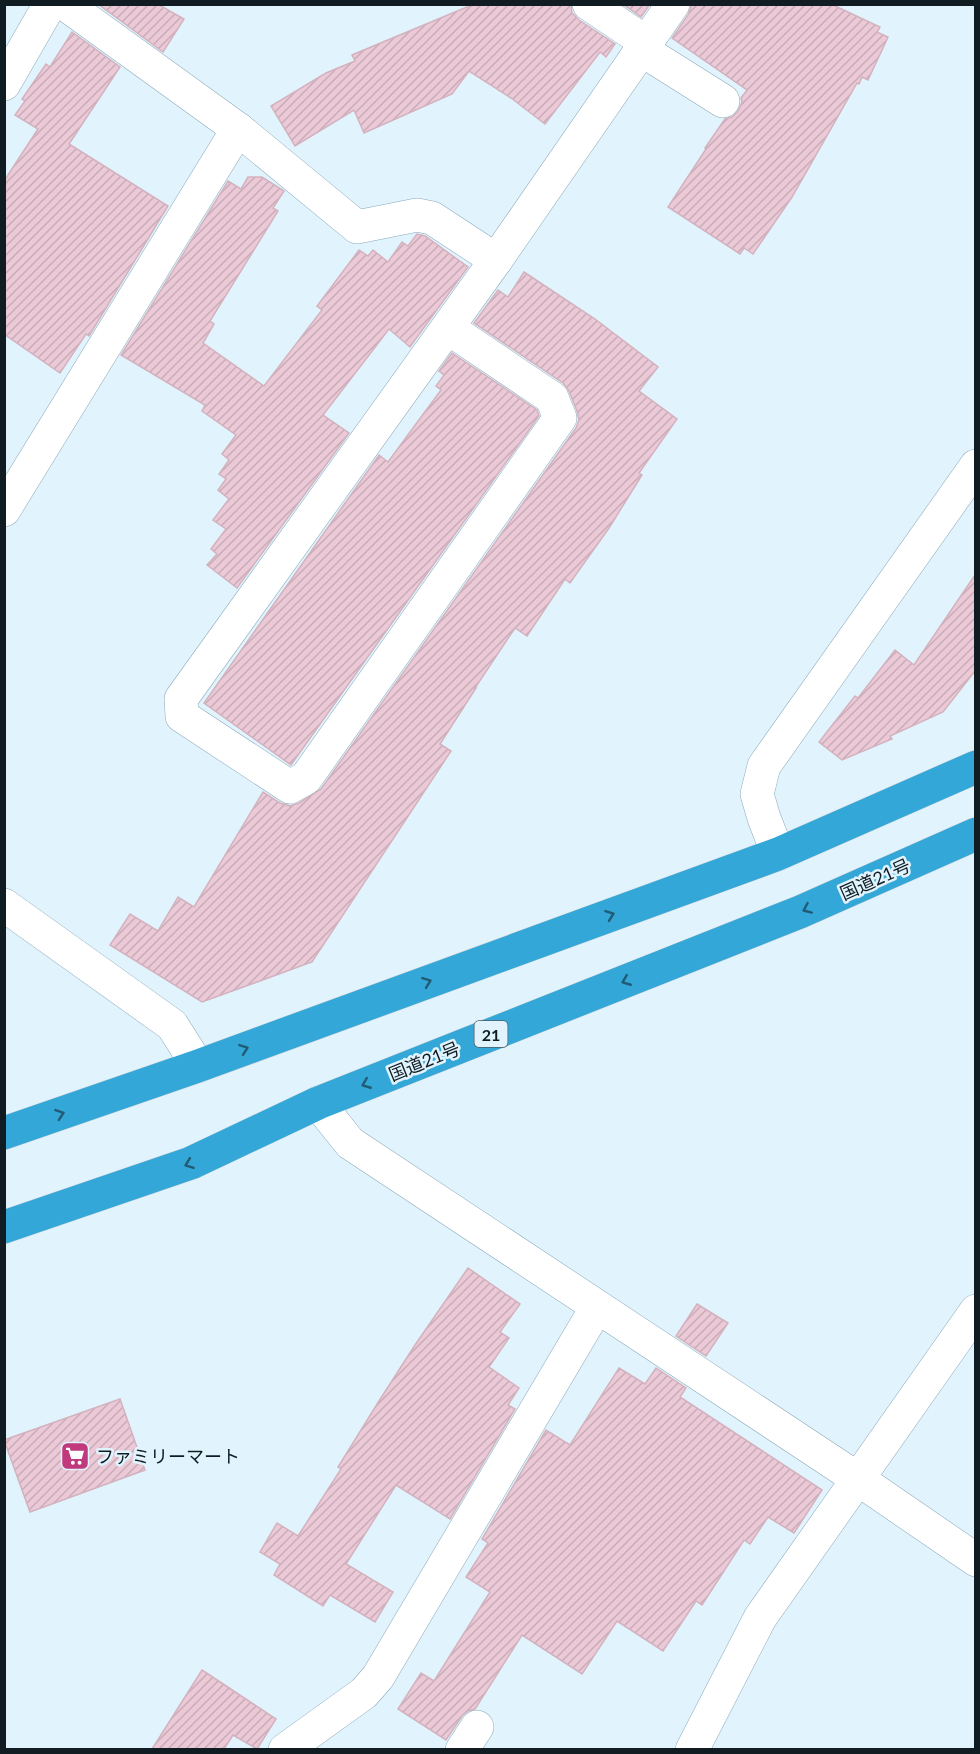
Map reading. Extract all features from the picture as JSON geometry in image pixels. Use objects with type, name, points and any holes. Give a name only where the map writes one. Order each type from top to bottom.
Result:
[{"type":"highway","points":[[4,1133],[198,1066],[778,854],[975,767]]},
{"type":"highway","name":"国道21号","points":[[4,1227],[191,1163],[318,1103],[800,912],[975,834]]},
{"type":"street","points":[[4,84],[50,4]]},
{"type":"street","points":[[65,4],[238,129],[357,227],[417,215],[432,218],[496,260]]},
{"type":"street","points":[[590,4],[644,46],[723,101]]},
{"type":"street","points":[[448,328],[552,398],[560,418],[306,778],[290,787],[182,716],[181,699],[448,328],[673,4]]},
{"type":"street","points":[[4,510],[238,129]]},
{"type":"street","points":[[778,854],[757,794],[764,766],[975,466]]},
{"type":"street","points":[[4,905],[172,1024],[198,1066]]},
{"type":"street","points":[[318,1103],[350,1143],[858,1479],[975,1560]]},
{"type":"street","points":[[285,1749],[364,1693],[378,1677],[597,1307]]},
{"type":"street","points":[[692,1749],[760,1618],[975,1311]]},
{"type":"building","points":[[98,4],[162,4],[161,6],[184,19],[163,52]]},
{"type":"building","points":[[474,4],[571,4],[572,13],[579,20],[615,44],[606,57],[600,52],[545,124],[511,98],[469,71],[452,94],[364,133],[354,110],[295,146],[271,106],[326,73],[355,61],[352,55]]},
{"type":"building","points":[[623,4],[650,4],[641,17]]},
{"type":"building","points":[[692,4],[831,4],[880,27],[877,32],[888,37],[868,80],[862,77],[859,84],[857,83],[792,197],[753,254],[744,248],[740,254],[668,207],[725,119],[732,117],[738,111],[742,102],[741,98],[747,90],[672,38],[688,15]]},
{"type":"building","points":[[72,32],[120,67],[69,144],[168,206],[89,336],[86,334],[60,373],[4,334],[4,181],[38,129],[15,115],[25,101],[22,99],[46,64],[50,67]]},
{"type":"building","points":[[248,177],[262,177],[284,191],[273,208],[278,211],[210,321],[214,324],[203,343],[264,386],[322,310],[317,306],[359,250],[368,256],[373,250],[388,262],[402,242],[408,246],[417,234],[425,236],[468,267],[410,347],[389,329],[323,415],[349,433],[237,588],[207,565],[217,554],[211,549],[226,529],[213,520],[229,499],[218,490],[226,479],[219,474],[229,460],[222,454],[236,435],[202,411],[205,405],[121,355],[228,181],[241,189]]},
{"type":"building","points":[[524,272],[595,319],[658,367],[639,391],[677,419],[639,473],[642,475],[609,528],[570,583],[565,579],[527,636],[515,628],[440,744],[451,751],[312,962],[202,1002],[110,945],[130,914],[158,931],[178,897],[194,907],[263,792],[280,803],[290,806],[321,789],[576,428],[579,420],[577,411],[563,383],[474,323],[498,290],[508,297]]},
{"type":"building","points":[[452,353],[537,410],[539,416],[291,765],[204,703],[379,455],[388,462],[441,390],[436,386],[444,375],[439,371]]},
{"type":"building","points":[[975,575],[975,671],[943,712],[890,736],[892,739],[842,760],[819,742],[855,696],[858,698],[895,650],[914,665]]},
{"type":"building","points":[[468,1268],[520,1304],[500,1332],[509,1338],[489,1367],[519,1388],[508,1405],[515,1409],[450,1519],[396,1485],[346,1564],[393,1592],[375,1622],[330,1595],[323,1606],[274,1575],[280,1564],[260,1552],[277,1523],[298,1536],[341,1469],[338,1467],[379,1401]]},
{"type":"building","points":[[697,1304],[728,1323],[706,1356],[676,1336]]},
{"type":"building","points":[[619,1368],[645,1384],[656,1368],[686,1388],[680,1397],[822,1490],[794,1533],[768,1517],[750,1544],[744,1540],[702,1605],[696,1601],[663,1651],[617,1621],[582,1674],[522,1635],[475,1709],[462,1716],[446,1740],[398,1709],[421,1673],[434,1681],[490,1592],[466,1577],[488,1543],[482,1539],[546,1430],[570,1445]]},
{"type":"building","name":"ファミリーマート","points":[[120,1399],[145,1470],[30,1512],[4,1440]]},
{"type":"building","points":[[202,1670],[276,1719],[257,1749],[233,1735],[224,1749],[152,1749]]},
{"type":"place","name":"ファミリーマート","points":[[75,1456]]}]
